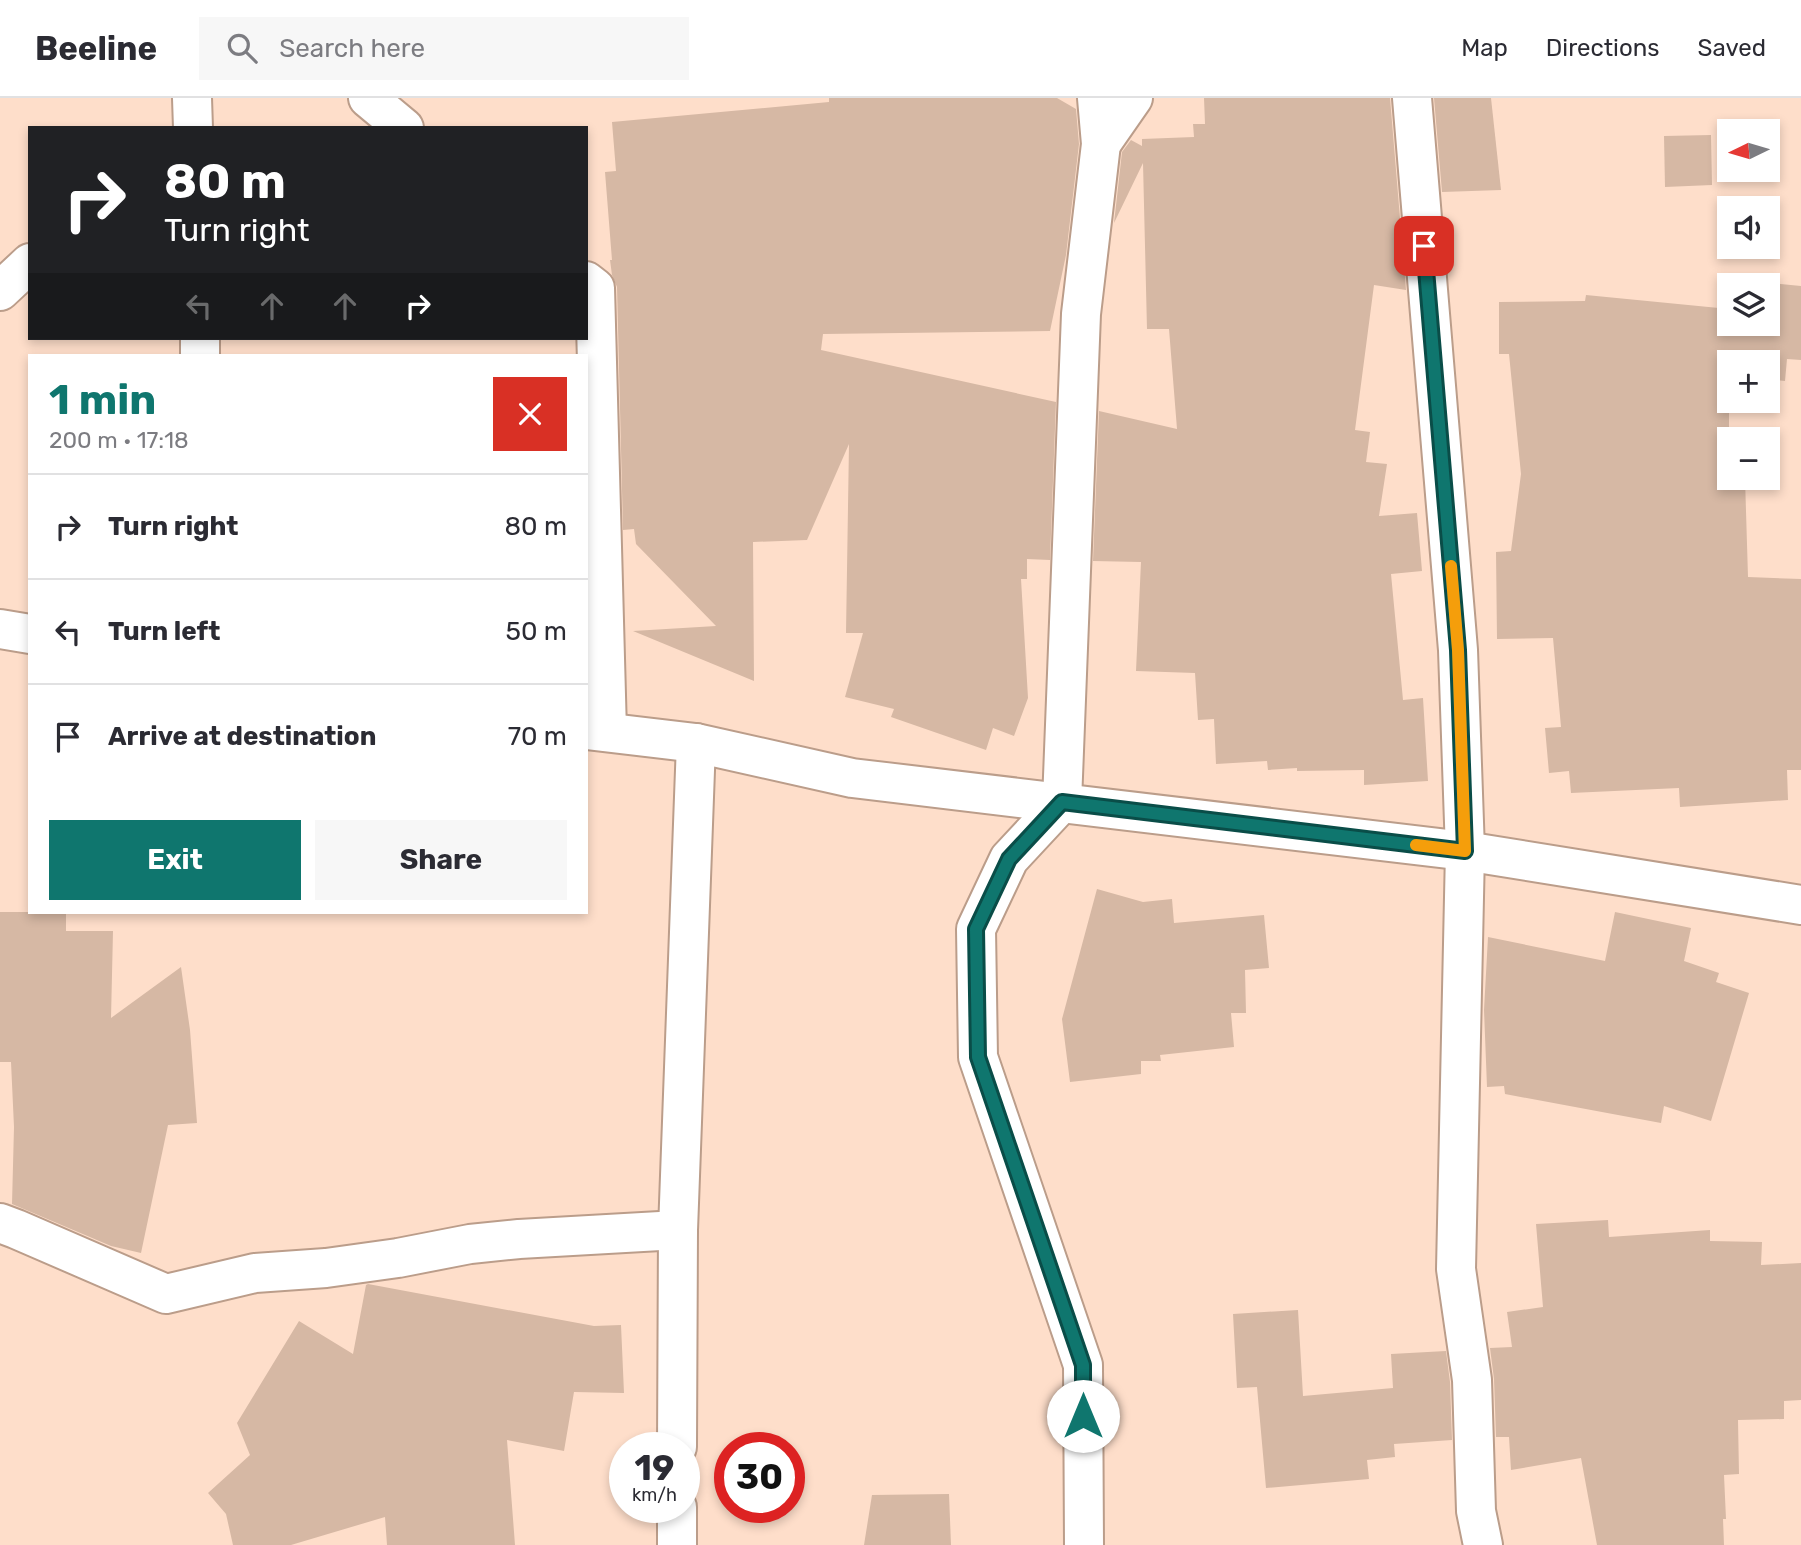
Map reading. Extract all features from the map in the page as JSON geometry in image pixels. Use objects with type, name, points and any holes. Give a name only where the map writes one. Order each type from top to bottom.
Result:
[{"type":"street","points":[[192,98],[193,126]]},
{"type":"street","points":[[368,98],[402,126]]},
{"type":"street","points":[[1084,1545],[1083,1365],[978,1057],[976,929],[1009,859],[1062,802],[1081,314],[1101,144],[1097,98]]},
{"type":"street","points":[[1101,144],[1133,98]]},
{"type":"street","points":[[1412,98],[1458,650],[1465,851],[1456,1269],[1472,1380],[1476,1511],[1483,1545]]},
{"type":"street","points":[[0,291],[28,265]]},
{"type":"street","points":[[588,283],[595,288],[596,731],[696,743],[852,778],[1465,851],[1801,905]]},
{"type":"street","points":[[0,629],[28,634]]},
{"type":"street","points":[[677,1432],[678,1230],[696,743]]},
{"type":"street","points":[[0,1223],[166,1294],[255,1273],[326,1268],[470,1244],[678,1230]]},
{"type":"street","points":[[677,1523],[677,1545]]},
{"type":"building","points":[[829,98],[1057,98],[1076,109],[1079,144],[1066,255],[1050,331],[823,334],[821,350],[1056,402],[1050,560],[1027,559],[1027,579],[1021,579],[1028,698],[1014,736],[993,728],[986,750],[891,717],[894,709],[845,697],[863,633],[846,633],[849,444],[807,540],[753,542],[754,681],[633,631],[716,626],[636,544],[634,529],[623,530],[617,287],[610,260],[605,172],[616,171],[612,122],[829,102]]},
{"type":"building","points":[[1204,98],[1390,98],[1406,290],[1374,285],[1355,430],[1370,432],[1366,462],[1387,464],[1379,516],[1417,513],[1422,571],[1391,574],[1403,700],[1423,698],[1428,781],[1364,785],[1364,770],[1268,770],[1267,761],[1216,764],[1214,719],[1198,720],[1195,673],[1136,671],[1141,562],[1093,561],[1099,411],[1177,429],[1169,329],[1147,329],[1143,163],[1114,223],[1122,152],[1131,140],[1142,146],[1142,139],[1194,137],[1193,124],[1205,124]]},
{"type":"building","points":[[1434,98],[1491,98],[1501,190],[1442,192]]},
{"type":"building","points":[[1711,135],[1712,185],[1665,187],[1664,136]]},
{"type":"building","points":[[1780,284],[1801,286],[1801,360],[1787,359],[1785,381],[1780,380],[1780,350],[1717,350],[1717,413],[1729,413],[1729,427],[1717,427],[1717,490],[1745,490],[1748,577],[1801,579],[1801,770],[1787,770],[1788,800],[1680,807],[1679,788],[1571,793],[1569,771],[1549,773],[1545,728],[1561,727],[1553,638],[1497,639],[1496,552],[1511,551],[1521,474],[1509,354],[1499,354],[1499,302],[1585,301],[1586,295],[1717,308],[1717,336],[1780,336]]},
{"type":"building","points":[[1097,889],[1143,902],[1172,899],[1174,923],[1264,915],[1269,968],[1245,970],[1246,1013],[1231,1013],[1234,1047],[1160,1055],[1161,1061],[1141,1061],[1141,1074],[1070,1082],[1062,1019]]},
{"type":"building","points":[[0,912],[66,914],[66,931],[113,931],[111,1018],[181,967],[190,1030],[197,1123],[168,1125],[141,1253],[111,1246],[12,1204],[14,1127],[11,1062],[0,1062]]},
{"type":"building","points":[[1615,912],[1691,928],[1684,961],[1719,973],[1716,982],[1749,993],[1711,1121],[1664,1106],[1661,1123],[1505,1094],[1504,1086],[1487,1087],[1484,1010],[1488,937],[1605,961]]},
{"type":"building","points":[[1608,1220],[1609,1237],[1710,1230],[1710,1241],[1762,1242],[1761,1265],[1801,1263],[1801,1400],[1784,1401],[1784,1419],[1738,1420],[1739,1474],[1724,1475],[1724,1545],[1597,1545],[1581,1458],[1511,1470],[1509,1437],[1496,1437],[1490,1348],[1512,1347],[1507,1312],[1543,1307],[1536,1224]]},
{"type":"building","points":[[368,1284],[594,1326],[621,1325],[624,1393],[574,1392],[564,1451],[507,1440],[515,1545],[387,1545],[385,1517],[291,1545],[233,1545],[226,1514],[208,1493],[250,1455],[237,1423],[299,1321],[353,1354]]},
{"type":"building","points":[[1298,1310],[1303,1396],[1393,1388],[1391,1354],[1446,1351],[1452,1440],[1394,1444],[1395,1457],[1367,1460],[1369,1479],[1266,1488],[1257,1387],[1237,1388],[1233,1314]]},
{"type":"building","points":[[949,1494],[951,1545],[864,1545],[872,1495]]},
{"type":"slow traffic","points":[[1416,845],[1465,851],[1458,650],[1451,566]]},
{"type":"route","points":[[1083,1416],[1083,1365],[978,1057],[976,929],[1009,859],[1062,802],[1465,851],[1458,650],[1424,246]]}]
